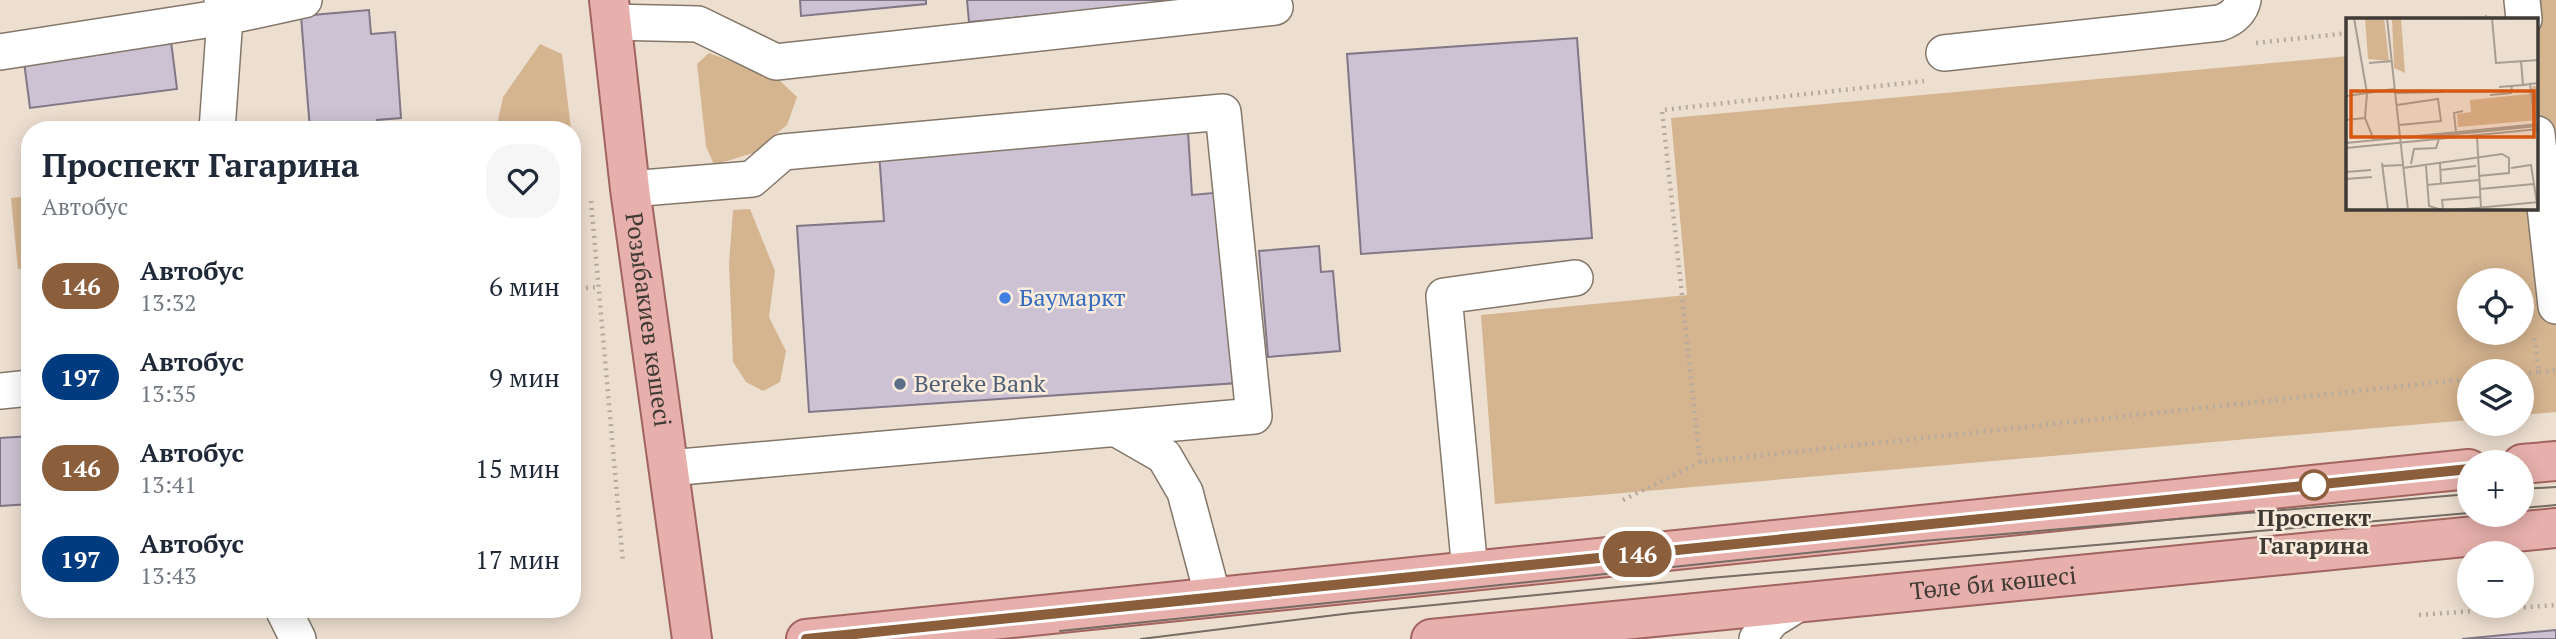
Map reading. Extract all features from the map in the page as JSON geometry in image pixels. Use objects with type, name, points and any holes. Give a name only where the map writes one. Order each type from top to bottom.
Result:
[{"type":"main road","name":"Розыбакиев көшесі","points":[[610,11],[630,190],[692,639]]},
{"type":"main road","points":[[2534,463],[2556,461]]},
{"type":"main road","points":[[806,639],[2457,470]]},
{"type":"main road","name":"Төле би көшесі","points":[[1431,639],[2556,528]]},
{"type":"main road","points":[[1026,639],[1038,624],[1059,613]]},
{"type":"street","points":[[0,52],[223,8],[304,0]]},
{"type":"street","points":[[1940,66],[2220,23],[2231,19],[2241,8],[2243,0]]},
{"type":"street","points":[[2522,0],[2524,18]]},
{"type":"street","points":[[610,11],[698,24],[776,62],[1275,7]]},
{"type":"street","points":[[217,121],[223,8]]},
{"type":"street","points":[[630,190],[752,179],[783,152],[1223,112],[1254,416],[669,468]]},
{"type":"street","points":[[2538,143],[2556,306]]},
{"type":"street","points":[[1470,571],[1444,296],[1575,278]]},
{"type":"street","points":[[0,391],[21,389]]},
{"type":"street","points":[[1118,429],[1164,456],[1185,492],[1213,597]]},
{"type":"street","points":[[1757,639],[1772,620],[1801,602]]},
{"type":"street","points":[[288,618],[298,639]]},
{"type":"path","points":[[2252,44],[2346,33]]},
{"type":"path","points":[[1700,463],[1661,110],[1940,66]]},
{"type":"path","points":[[590,191],[623,563]]},
{"type":"path","points":[[2539,372],[2556,370]]},
{"type":"path","points":[[1623,500],[1700,463],[2457,380]]},
{"type":"path","points":[[2419,615],[2556,605]]},
{"type":"shaded area","points":[[2514,0],[2556,0],[2556,412],[2534,414],[2534,359],[2457,359],[2457,421],[1495,504],[1481,315],[1687,295],[1671,118],[2346,56],[2346,210],[2538,210],[2538,18]]},
{"type":"shaded area","points":[[540,44],[562,54],[570,121],[498,121],[503,97]]},
{"type":"shaded area","points":[[709,53],[778,79],[797,97],[787,125],[753,153],[714,165],[706,146],[697,64]]},
{"type":"shaded area","points":[[21,197],[21,269],[18,269],[11,198]]},
{"type":"shaded area","points":[[750,209],[775,271],[769,317],[786,351],[780,382],[763,391],[746,382],[733,362],[729,264],[733,210]]},
{"type":"building","points":[[800,0],[926,0],[926,4],[801,16]]},
{"type":"building","points":[[967,0],[1203,0],[969,22]]},
{"type":"building","points":[[369,10],[371,34],[395,32],[401,118],[377,121],[309,121],[301,16]]},
{"type":"building","points":[[1577,38],[1592,238],[1361,254],[1347,54]]},
{"type":"building","points":[[171,41],[177,89],[30,108],[24,62]]},
{"type":"building","points":[[1188,132],[1192,195],[1224,192],[1238,383],[809,412],[797,226],[884,221],[879,152]]},
{"type":"building","points":[[1319,246],[1321,272],[1333,271],[1340,351],[1268,357],[1259,251]]},
{"type":"building","points":[[21,437],[21,505],[0,506],[0,438]]},
{"type":"building","points":[[2556,630],[2556,639],[2462,639]]},
{"type":"tram line","points":[[2534,488],[2556,487]]},
{"type":"tram line","points":[[1060,631],[1911,542],[2457,495]]},
{"type":"tram line","points":[[2534,507],[2556,505]]},
{"type":"tram line","points":[[1141,639],[1352,613],[1710,578],[2457,514]]},
{"type":"bus line","name":"146","points":[[806,639],[2457,470]]},
{"type":"place","name":"Баумаркт","points":[[1005,298]]},
{"type":"place","name":"Bereke Bank","points":[[900,384]]},
{"type":"place","name":"Проспект Гагарина","points":[[2314,485]]}]
